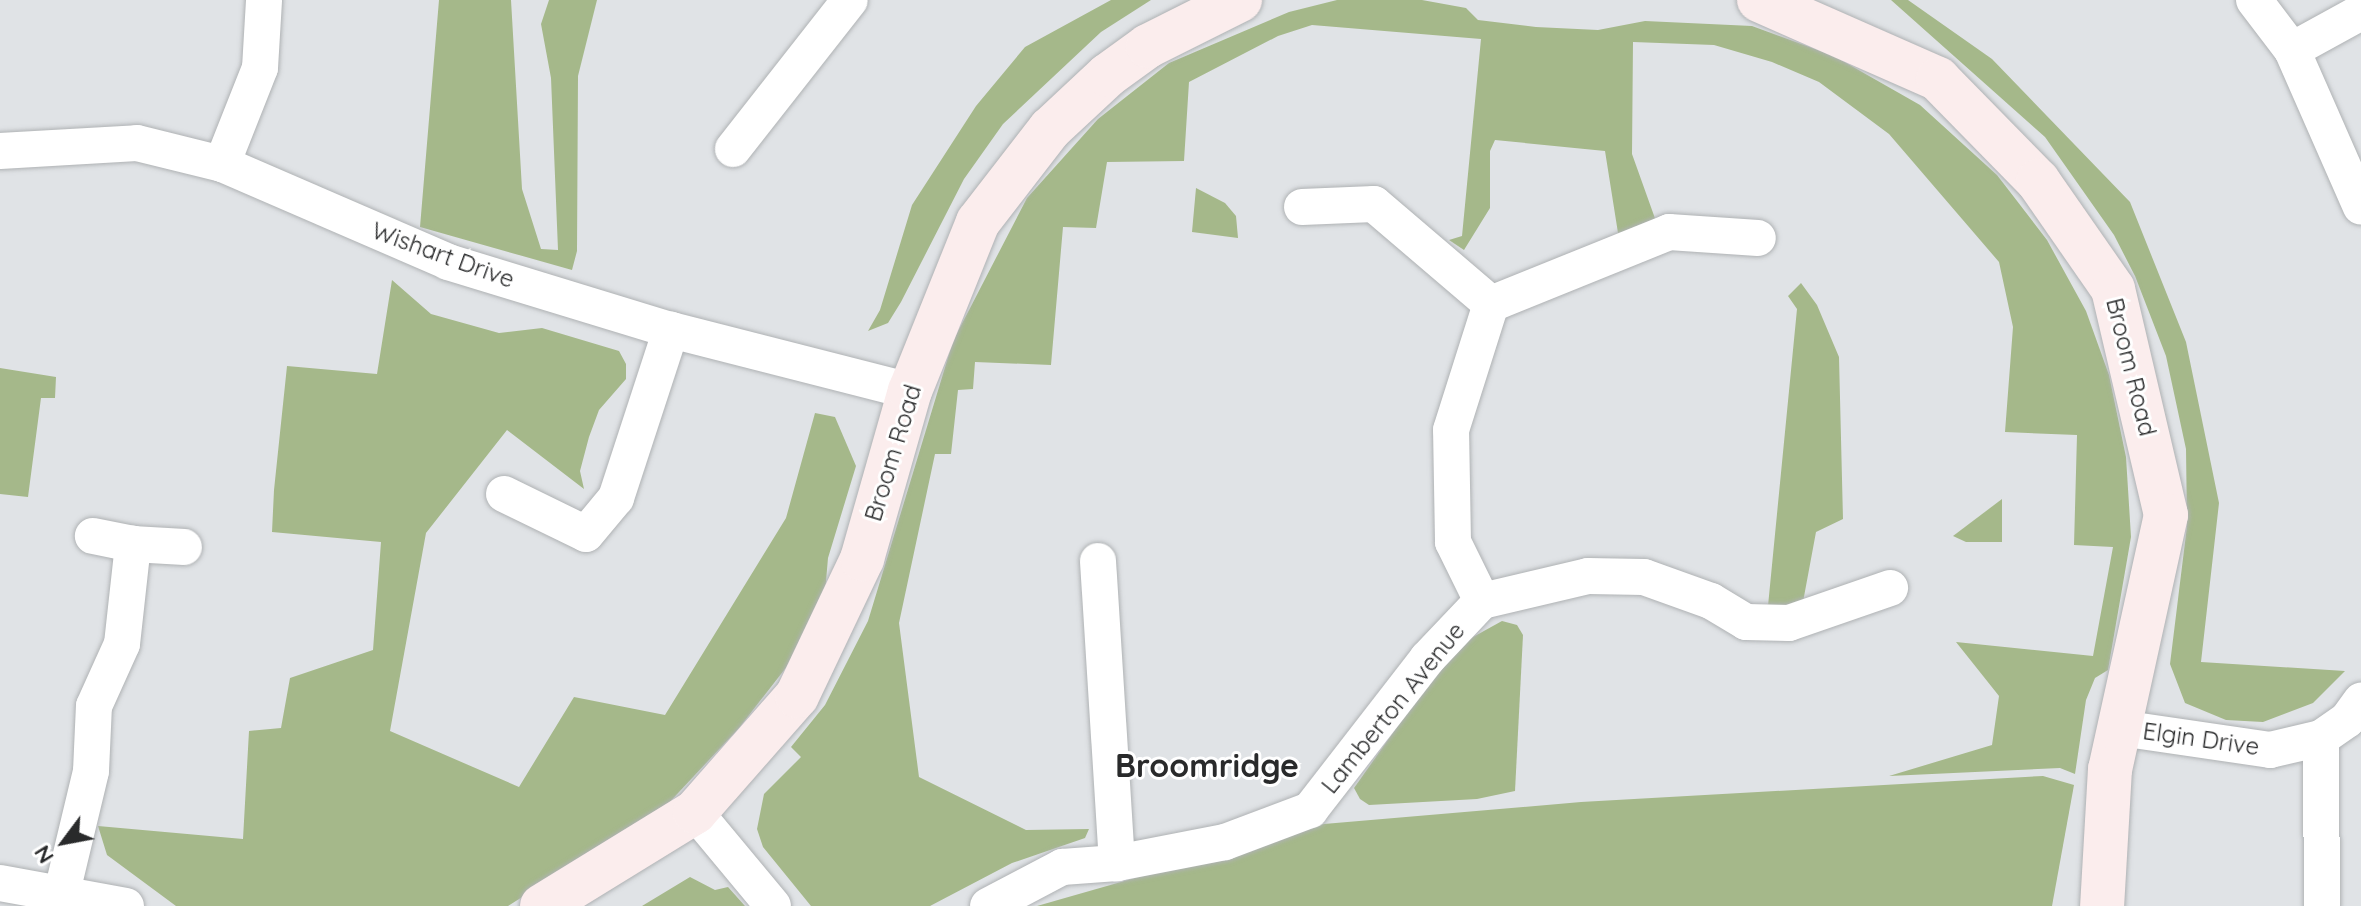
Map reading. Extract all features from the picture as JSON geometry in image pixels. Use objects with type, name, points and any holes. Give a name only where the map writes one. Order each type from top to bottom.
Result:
[{"type":"street","points":[[222,164],[260,68],[264,0]]},
{"type":"street","points":[[733,149],[850,0]]},
{"type":"street","name":"Broom Road","points":[[542,906],[695,812],[797,696],[862,559],[910,391],[978,222],[1050,129],[1148,46],[1240,0]]},
{"type":"street","name":"Broom Road","points":[[1759,0],[1938,79],[2038,181],[2113,289],[2166,515],[2110,769],[2102,906]]},
{"type":"street","points":[[2254,0],[2292,50],[2361,207]]},
{"type":"street","points":[[2292,50],[2361,12]]},
{"type":"street","name":"Wishart Drive","points":[[0,151],[137,143],[222,164],[448,262],[671,330],[910,391]]},
{"type":"street","points":[[1302,207],[1374,204],[1491,304]]},
{"type":"street","points":[[1491,304],[1669,232],[1758,238]]},
{"type":"street","points":[[1482,601],[1453,542],[1451,430],[1491,304]]},
{"type":"street","points":[[504,494],[586,534],[616,498],[671,330]]},
{"type":"street","points":[[93,536],[133,544],[184,547]]},
{"type":"street","points":[[62,892],[91,771],[94,706],[122,644],[133,544]]},
{"type":"street","points":[[1098,561],[1117,863]]},
{"type":"street","name":"Lamberton Avenue","points":[[988,906],[1062,867],[1117,863],[1225,842],[1310,810],[1427,659],[1482,601],[1588,576],[1644,577],[1711,601],[1746,622],[1789,623],[1890,588]]},
{"type":"street","name":"Elgin Drive","points":[[2120,728],[2270,750],[2321,738],[2347,720],[2361,701]]},
{"type":"street","points":[[2321,738],[2322,906]]},
{"type":"street","points":[[695,812],[773,906]]},
{"type":"street","points":[[0,883],[126,906]]},
{"type":"green space","points":[[439,0],[511,0],[522,189],[541,249],[558,250],[551,78],[541,24],[549,0],[597,0],[578,76],[577,251],[572,270],[420,227]]},
{"type":"green space","points":[[1111,0],[1151,0],[1101,32],[1003,124],[964,179],[888,323],[868,331],[880,310],[912,205],[976,106],[1025,47]]},
{"type":"green space","points":[[1337,0],[1422,0],[1466,8],[1478,20],[1536,27],[1598,30],[1645,21],[1752,26],[1834,56],[1920,105],[1997,175],[2047,240],[2086,311],[2109,375],[2126,457],[2131,537],[2108,670],[2095,678],[2086,700],[2075,774],[2060,768],[1889,776],[1992,745],[1999,696],[1956,642],[2093,656],[2113,547],[2074,545],[2077,435],[2005,432],[2013,327],[1999,262],[1889,134],[1819,82],[1772,62],[1714,45],[1633,42],[1632,154],[1657,224],[1618,233],[1605,151],[1495,140],[1490,151],[1490,208],[1464,250],[1449,240],[1462,236],[1481,39],[1312,25],[1278,36],[1189,82],[1184,161],[1107,162],[1096,228],[1063,227],[1051,365],[975,362],[973,389],[958,390],[951,454],[935,454],[899,623],[919,777],[1026,830],[1089,829],[1085,838],[1012,863],[930,906],[811,906],[763,847],[757,829],[764,794],[801,757],[791,747],[825,705],[868,621],[953,341],[1027,198],[1098,119],[1169,63],[1289,12]]},
{"type":"green space","points":[[1891,0],[1908,0],[1992,59],[2130,202],[2186,342],[2219,503],[2201,662],[2345,671],[2313,703],[2263,722],[2226,720],[2185,703],[2170,664],[2187,526],[2186,449],[2166,356],[2135,276],[2114,235],[2045,137]]},
{"type":"green space","points":[[1196,188],[1225,203],[1236,216],[1238,238],[1192,232]]},
{"type":"green space","points":[[392,280],[431,314],[499,333],[542,328],[619,351],[626,364],[626,379],[599,410],[580,471],[584,489],[507,430],[426,533],[390,731],[519,787],[574,697],[665,715],[786,518],[815,413],[835,417],[856,466],[828,558],[825,593],[795,656],[739,728],[665,807],[508,906],[176,906],[107,855],[98,826],[243,839],[249,731],[281,728],[290,678],[373,650],[381,542],[272,532],[274,490],[287,366],[377,374]]},
{"type":"green space","points":[[1801,283],[1817,305],[1839,357],[1843,519],[1816,532],[1803,602],[1797,607],[1768,606],[1797,309],[1788,296]]},
{"type":"green space","points":[[0,368],[56,377],[55,398],[41,398],[28,497],[0,494]]},
{"type":"green space","points":[[2002,499],[2002,542],[1966,542],[1953,536]]},
{"type":"green space","points":[[1502,621],[1517,625],[1523,635],[1515,791],[1477,799],[1369,805],[1360,799],[1354,788],[1443,662],[1464,642]]},
{"type":"green space","points":[[2043,776],[2074,785],[2052,906],[1037,906],[1324,824],[1581,802]]},
{"type":"green space","points":[[690,877],[715,890],[728,887],[745,906],[642,906]]},
{"type":"district","name":"Broomridge","points":[[1207,765]]}]
